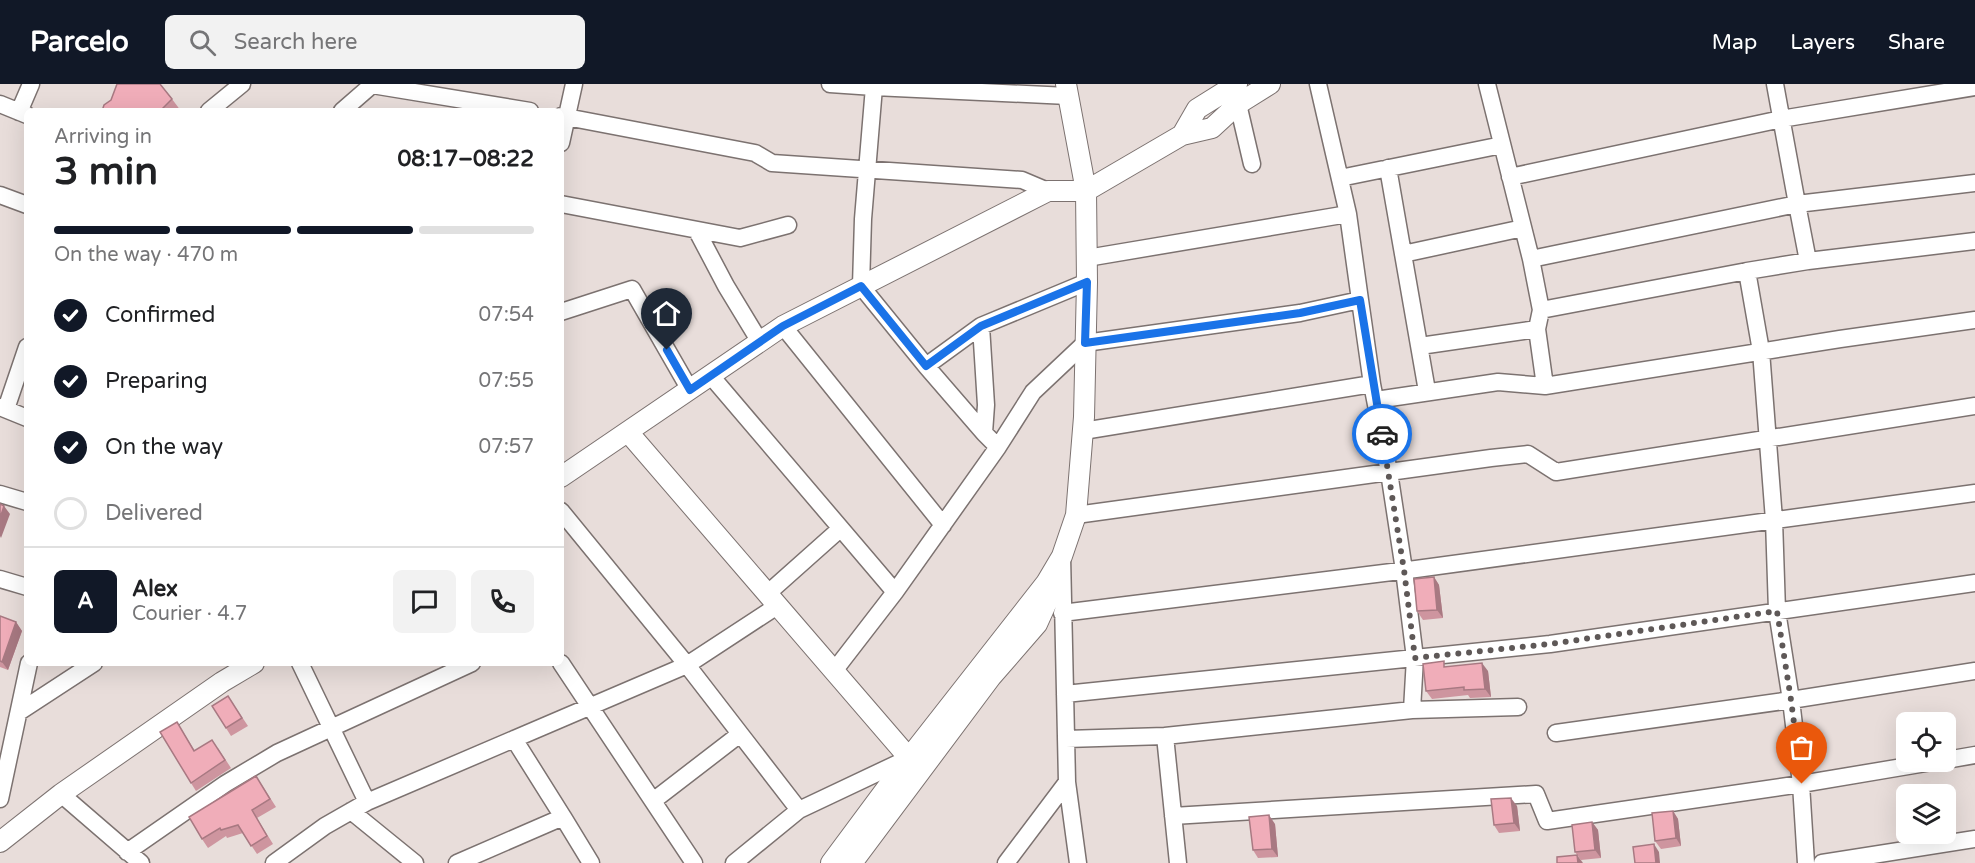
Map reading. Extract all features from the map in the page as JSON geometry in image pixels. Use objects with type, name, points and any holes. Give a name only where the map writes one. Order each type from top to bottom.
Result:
[{"type":"street","points":[[24,108],[31,84]]},
{"type":"street","points":[[213,108],[242,84]]},
{"type":"street","points":[[574,84],[564,117],[755,153],[772,163],[1022,180],[1048,191],[1086,191],[1182,135],[1197,109],[1235,92],[1270,84]]},
{"type":"street","points":[[830,84],[874,87],[1067,90],[1086,191],[1087,258],[1083,431],[1076,515],[1062,556],[1046,584],[909,758],[831,863]]},
{"type":"street","points":[[1318,84],[1348,214],[1374,392],[1404,570],[1415,658],[1412,710]]},
{"type":"street","points":[[1486,84],[1531,259],[1541,310],[1537,329],[1545,386]]},
{"type":"street","points":[[1775,84],[1808,261]]},
{"type":"street","points":[[345,108],[372,85],[512,108]]},
{"type":"street","points":[[874,87],[861,286],[926,366],[984,434],[998,447]]},
{"type":"street","points":[[1510,177],[1781,119],[1975,87]]},
{"type":"street","points":[[1235,92],[1252,164]]},
{"type":"street","points":[[0,104],[23,113]]},
{"type":"street","points":[[1340,178],[1502,145]]},
{"type":"street","points":[[1388,168],[1427,391]]},
{"type":"street","points":[[1531,259],[1797,204],[1975,183]]},
{"type":"street","points":[[564,475],[783,326],[1048,191]]},
{"type":"street","points":[[0,195],[24,204]]},
{"type":"street","points":[[564,205],[740,238],[788,225]]},
{"type":"street","points":[[1087,258],[1348,214]]},
{"type":"street","points":[[1403,254],[1523,228]]},
{"type":"street","points":[[697,231],[726,286],[760,342]]},
{"type":"street","points":[[1541,310],[1808,261],[1975,242]]},
{"type":"street","points":[[1748,271],[1761,351],[1774,520],[1777,611],[1802,784],[1806,863]]},
{"type":"street","points":[[926,366],[981,326],[1087,282]]},
{"type":"street","points":[[564,311],[632,289],[690,390]]},
{"type":"street","points":[[834,671],[895,592],[998,447],[1033,392],[1085,343],[1300,313],[1360,300]]},
{"type":"street","points":[[1083,431],[1374,392],[1427,391],[1498,382],[1545,386],[1761,351],[1975,320]]},
{"type":"street","points":[[783,326],[942,525]]},
{"type":"street","points":[[981,326],[986,405],[984,434]]},
{"type":"street","points":[[1420,346],[1537,329]]},
{"type":"street","points":[[24,355],[3,408],[24,417]]},
{"type":"street","points":[[711,376],[895,592]]},
{"type":"street","points":[[1076,515],[1528,454],[1556,472],[1975,406]]},
{"type":"street","points":[[628,432],[909,758]]},
{"type":"street","points":[[1062,613],[1404,570],[1975,493]]},
{"type":"street","points":[[0,494],[24,501]]},
{"type":"street","points":[[564,515],[687,665],[799,810]]},
{"type":"street","points":[[277,862],[326,826],[367,802],[687,665],[772,600],[840,528]]},
{"type":"street","points":[[1062,556],[1067,782],[1078,863]]},
{"type":"street","points":[[0,579],[24,586]]},
{"type":"street","points":[[1065,694],[1550,644],[1975,583]]},
{"type":"street","points":[[852,863],[991,677],[1036,624],[1047,602],[1046,584]]},
{"type":"street","points":[[0,799],[28,666]]},
{"type":"street","points":[[19,712],[89,666]]},
{"type":"street","points":[[0,842],[60,794],[222,682],[249,666]]},
{"type":"street","points":[[302,666],[333,727],[367,802]]},
{"type":"street","points":[[60,794],[134,859],[225,784],[277,753],[465,666]]},
{"type":"street","points":[[563,666],[694,863]]},
{"type":"street","points":[[1556,733],[1975,671]]},
{"type":"street","points":[[1066,739],[1165,736],[1412,710],[1518,707]]},
{"type":"street","points":[[653,801],[740,734]]},
{"type":"street","points":[[1165,736],[1178,863]]},
{"type":"street","points":[[514,739],[591,863]]},
{"type":"street","points":[[1956,758],[1975,755]]},
{"type":"street","points":[[734,863],[799,810],[909,758]]},
{"type":"street","points":[[1173,816],[1536,794],[1547,821],[1896,768]]},
{"type":"street","points":[[1006,863],[1067,782]]},
{"type":"street","points":[[351,811],[415,863]]},
{"type":"street","points":[[457,863],[563,817]]},
{"type":"street","points":[[1822,863],[1975,840]]},
{"type":"building","points":[[117,84],[160,84],[172,99],[163,108],[103,108],[111,100]]},
{"type":"building","points":[[0,504],[4,506],[0,518]]},
{"type":"building","points":[[1434,577],[1437,610],[1417,611],[1414,579]]},
{"type":"building","points":[[0,616],[16,622],[2,662],[0,661]]},
{"type":"building","points":[[1444,661],[1444,667],[1482,663],[1485,689],[1464,690],[1464,687],[1426,691],[1423,664]]},
{"type":"building","points":[[228,696],[242,718],[226,728],[212,706]]},
{"type":"building","points":[[177,722],[194,751],[212,740],[225,760],[191,783],[160,732]]},
{"type":"building","points":[[256,776],[270,799],[252,810],[267,836],[251,846],[238,825],[221,830],[220,828],[202,839],[189,817]]},
{"type":"building","points":[[1511,798],[1514,823],[1494,825],[1491,799]]},
{"type":"building","points":[[1673,811],[1676,838],[1655,841],[1652,813]]},
{"type":"building","points":[[1269,815],[1272,849],[1253,850],[1249,817]]},
{"type":"building","points":[[1592,822],[1595,850],[1575,852],[1572,825]]},
{"type":"building","points":[[1654,844],[1656,863],[1635,863],[1633,847]]},
{"type":"building","points":[[1577,855],[1578,863],[1557,863],[1557,857]]},
{"type":"way so far","points":[[1382,434],[1404,570],[1415,658],[1550,644],[1777,611],[1802,784]]},
{"type":"route","points":[[667,350],[690,390],[783,326],[861,286],[926,366],[981,326],[1087,282],[1085,343],[1300,313],[1360,300],[1382,434]]}]
